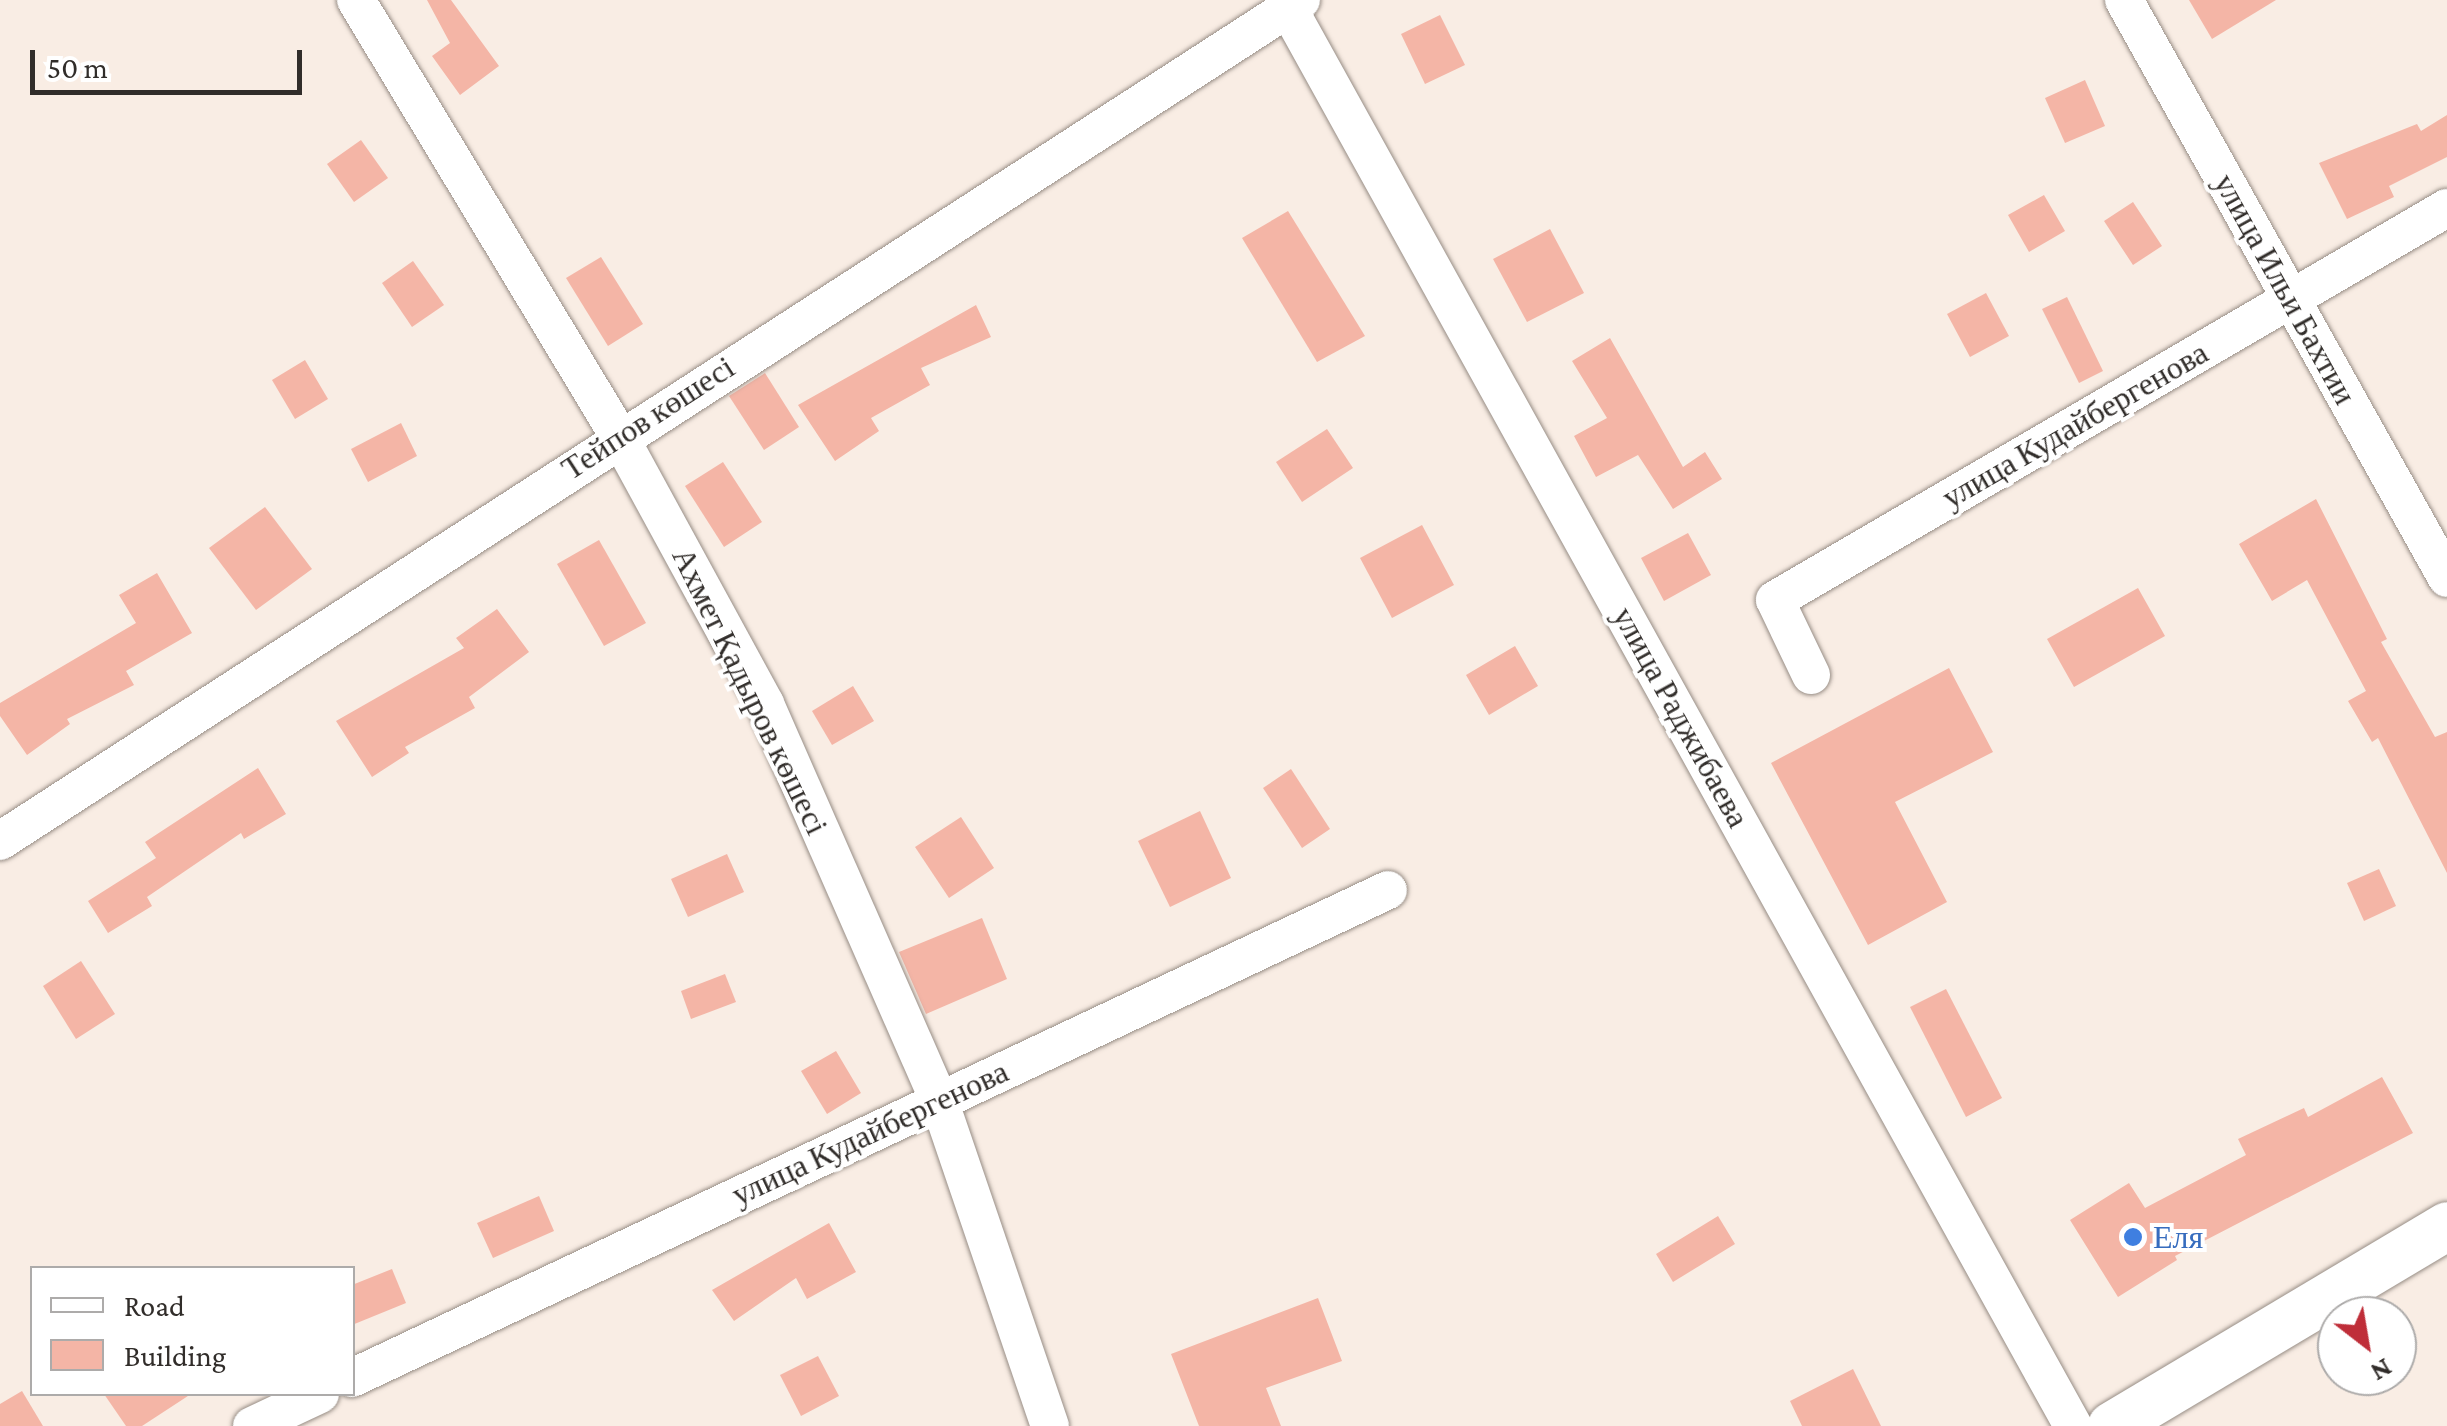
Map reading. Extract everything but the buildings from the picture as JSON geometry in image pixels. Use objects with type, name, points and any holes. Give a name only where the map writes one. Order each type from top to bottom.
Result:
[{"type":"street","name":"Ахмет Қадыров көшесі","points":[[356,0],[619,436],[764,704],[940,1100],[1050,1426]]},
{"type":"street","name":"улица Ильи Бахтии","points":[[2124,0],[2447,578]]},
{"type":"street","name":"Тейпов көшесі","points":[[0,841],[619,436],[1294,4]]},
{"type":"street","name":"улица Раджибаева","points":[[1294,4],[2074,1426]]},
{"type":"street","name":"улица Кудайбергенова","points":[[1811,675],[1775,600],[2447,208]]},
{"type":"street","name":"улица Кудайбергенова","points":[[355,1377],[1388,890]]},
{"type":"street","points":[[2112,1426],[2447,1226]]},
{"type":"street","points":[[252,1426],[316,1396]]},
{"type":"place","name":"Еля","points":[[2133,1237]]}]
